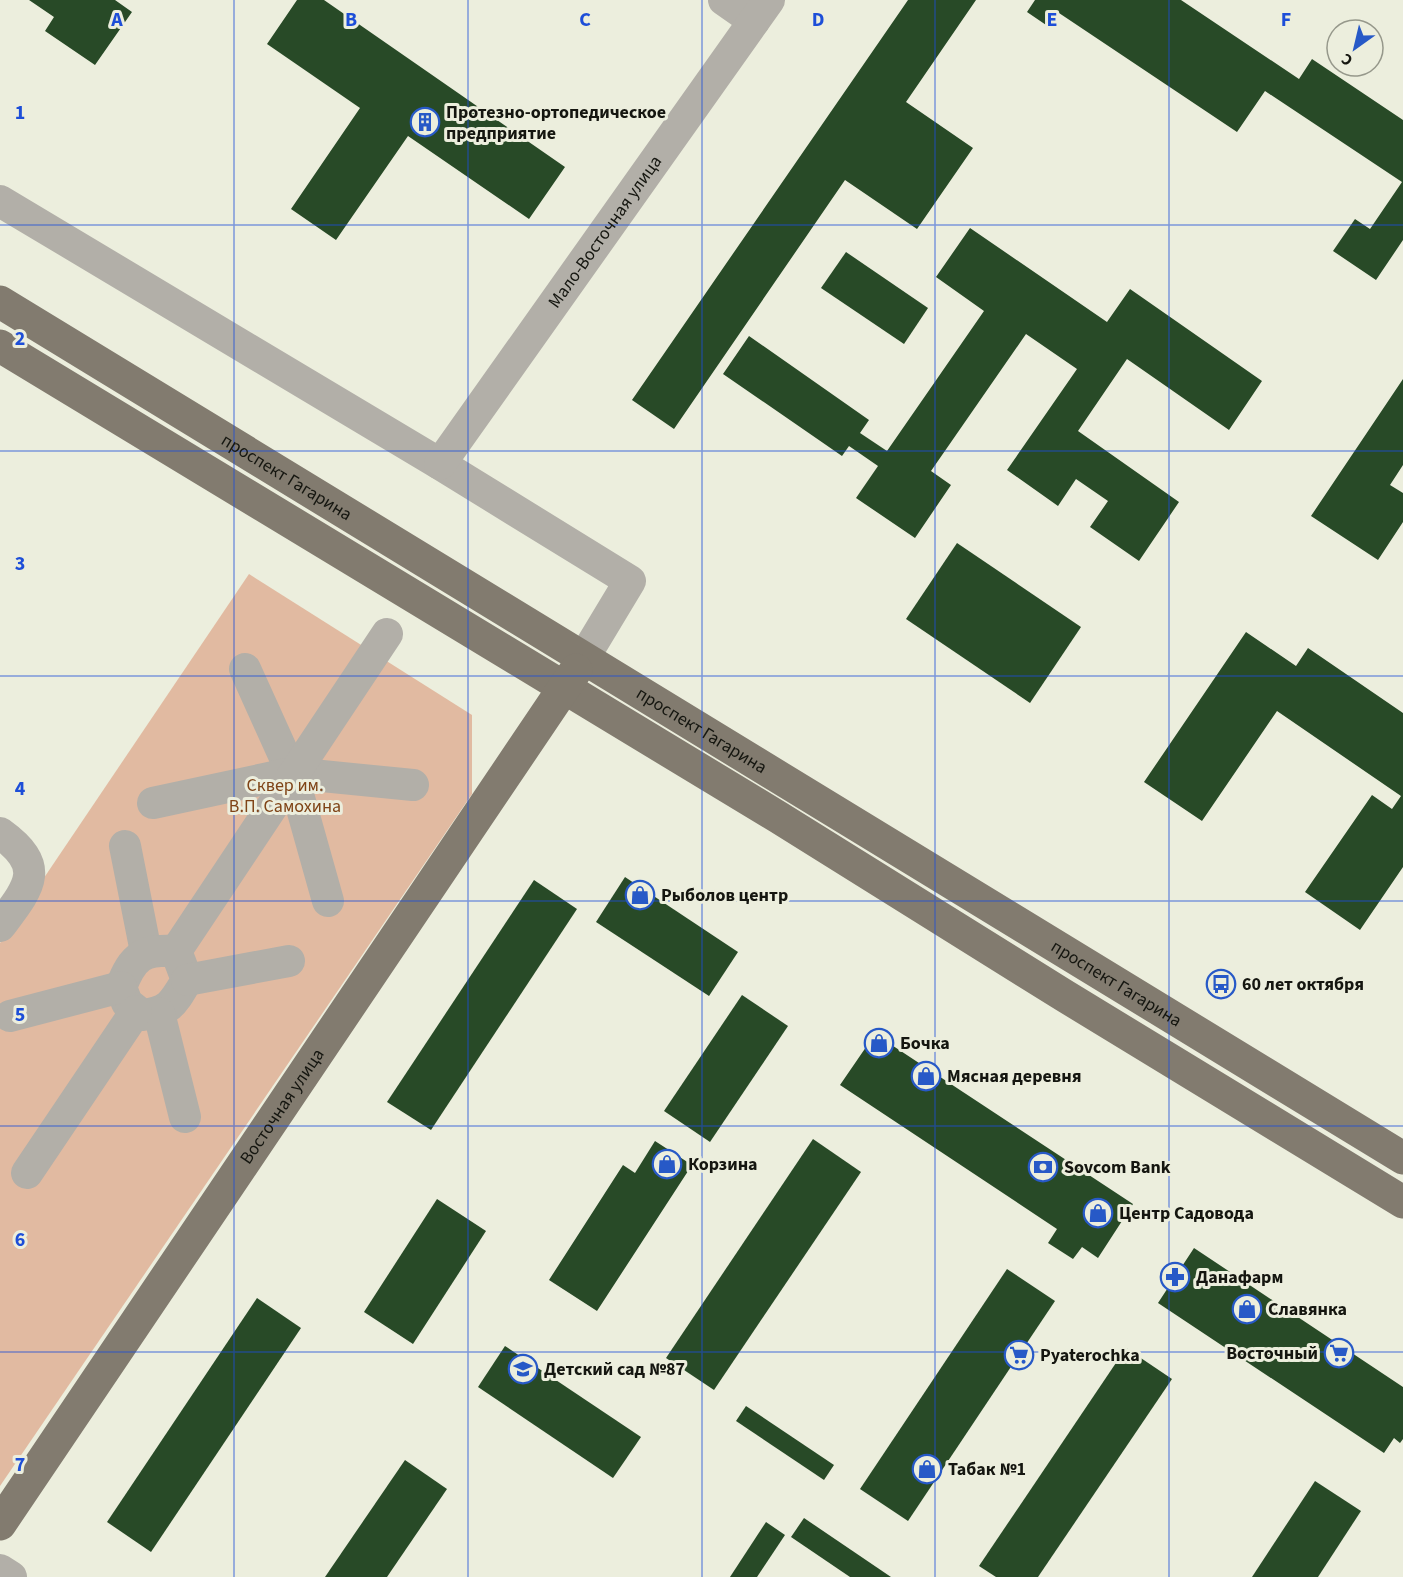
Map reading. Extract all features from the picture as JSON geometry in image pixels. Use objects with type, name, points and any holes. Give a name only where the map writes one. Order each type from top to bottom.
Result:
[{"type":"main road","name":"проспект Гагарина","points":[[0,302],[1403,1158]]},
{"type":"main road","name":"проспект Гагарина","points":[[0,346],[1403,1202]]},
{"type":"main road","name":"Восточная улица","points":[[0,1524],[565,689],[583,658]]},
{"type":"street","points":[[724,0],[762,11]]},
{"type":"street","name":"Мало-Восточная улица","points":[[440,464],[762,11]]},
{"type":"street","points":[[0,201],[440,464],[630,581],[583,658]]},
{"type":"street","points":[[170,961],[292,773],[387,634]]},
{"type":"street","points":[[245,669],[292,773],[328,901]]},
{"type":"street","points":[[153,803],[292,773],[413,785]]},
{"type":"street","points":[[0,833],[20,848],[28,861],[31,873],[27,885],[0,926]]},
{"type":"street","points":[[10,1016],[139,1003],[173,1004],[170,961],[125,846]]},
{"type":"street","points":[[185,1117],[139,1003],[130,965],[170,961],[290,961]]},
{"type":"street","points":[[27,1173],[139,1003]]},
{"type":"street","points":[[0,1570],[11,1577]]},
{"type":"green space","name":"Сквер им. В.П. Самохина","points":[[249,574],[472,715],[472,794],[0,1486],[0,943]]},
{"type":"building","points":[[29,0],[115,0],[132,12],[95,65],[45,31],[54,17]]},
{"type":"building","name":"Протезно-ортопедическое предприятие","points":[[297,0],[324,0],[565,167],[529,219],[408,136],[336,240],[291,209],[360,108],[267,44]]},
{"type":"building","points":[[908,0],[976,0],[906,102],[973,148],[917,229],[845,180],[674,429],[632,400]]},
{"type":"building","points":[[1035,0],[1181,0],[1299,79],[1312,59],[1325,68],[1325,78],[1340,78],[1403,120],[1403,240],[1376,280],[1333,251],[1355,219],[1370,229],[1402,182],[1265,91],[1237,132],[1059,13],[1049,27],[1027,12]]},
{"type":"building","points":[[970,228],[1107,322],[1130,289],[1262,381],[1229,430],[1127,359],[1078,431],[1179,502],[1139,561],[1090,527],[1108,501],[1076,479],[1058,506],[1007,470],[1077,369],[1026,334],[931,471],[951,485],[915,538],[856,498],[878,466],[849,446],[842,456],[723,374],[749,336],[869,420],[860,433],[887,451],[984,311],[936,277]]},
{"type":"building","points":[[846,252],[928,308],[904,344],[821,288]]},
{"type":"building","points":[[1403,379],[1403,465],[1390,485],[1403,493],[1403,522],[1378,560],[1311,516]]},
{"type":"building","points":[[957,543],[1081,627],[1030,703],[906,619]]},
{"type":"building","points":[[1246,632],[1296,666],[1308,648],[1403,713],[1403,867],[1360,930],[1305,892],[1372,795],[1392,809],[1401,796],[1277,711],[1202,821],[1144,782]]},
{"type":"building","points":[[625,877],[738,952],[709,996],[596,922]]},
{"type":"building","points":[[534,880],[577,909],[431,1130],[387,1102]]},
{"type":"building","points":[[742,995],[788,1026],[710,1142],[664,1111]]},
{"type":"building","points":[[875,1034],[1133,1204],[1098,1258],[1082,1247],[1073,1259],[1048,1243],[1057,1229],[840,1085]]},
{"type":"building","points":[[813,1139],[861,1172],[714,1390],[666,1358]]},
{"type":"building","points":[[655,1141],[692,1165],[597,1311],[549,1280],[623,1165],[635,1173]]},
{"type":"building","points":[[437,1199],[486,1231],[413,1344],[364,1312]]},
{"type":"building","points":[[1194,1248],[1403,1387],[1403,1439],[1400,1443],[1394,1438],[1384,1453],[1158,1303]]},
{"type":"building","points":[[1007,1269],[1055,1301],[908,1521],[860,1489]]},
{"type":"building","points":[[257,1298],[301,1328],[151,1552],[107,1522]]},
{"type":"building","points":[[505,1346],[641,1437],[613,1478],[478,1387]]},
{"type":"building","points":[[1126,1348],[1172,1379],[1038,1577],[996,1577],[979,1566]]},
{"type":"building","points":[[746,1406],[834,1465],[824,1480],[736,1421]]},
{"type":"building","points":[[405,1460],[447,1489],[387,1577],[325,1577]]},
{"type":"building","points":[[1315,1481],[1361,1511],[1318,1577],[1252,1577]]},
{"type":"building","points":[[804,1518],[891,1577],[850,1577],[791,1537]]},
{"type":"building","points":[[766,1522],[785,1535],[757,1577],[730,1577]]},
{"type":"place","name":"Протезно-ортопедическое предприятие","points":[[425,122]]},
{"type":"place","name":"Рыболов центр","points":[[640,895]]},
{"type":"place","name":"60 лет октября","points":[[1221,984]]},
{"type":"place","name":"Бочка","points":[[879,1043]]},
{"type":"place","name":"Мясная деревня","points":[[926,1076]]},
{"type":"place","name":"Корзина","points":[[667,1164]]},
{"type":"place","name":"Sovcom Bank","points":[[1043,1167]]},
{"type":"place","name":"Центр Садовода","points":[[1098,1213]]},
{"type":"place","name":"Данафарм","points":[[1175,1277]]},
{"type":"place","name":"Славянка","points":[[1247,1309]]},
{"type":"place","name":"Восточный","points":[[1339,1353]]},
{"type":"place","name":"Pyaterochka","points":[[1019,1355]]},
{"type":"place","name":"Детский сад №87","points":[[523,1369]]},
{"type":"place","name":"Табак №1","points":[[927,1469]]}]
